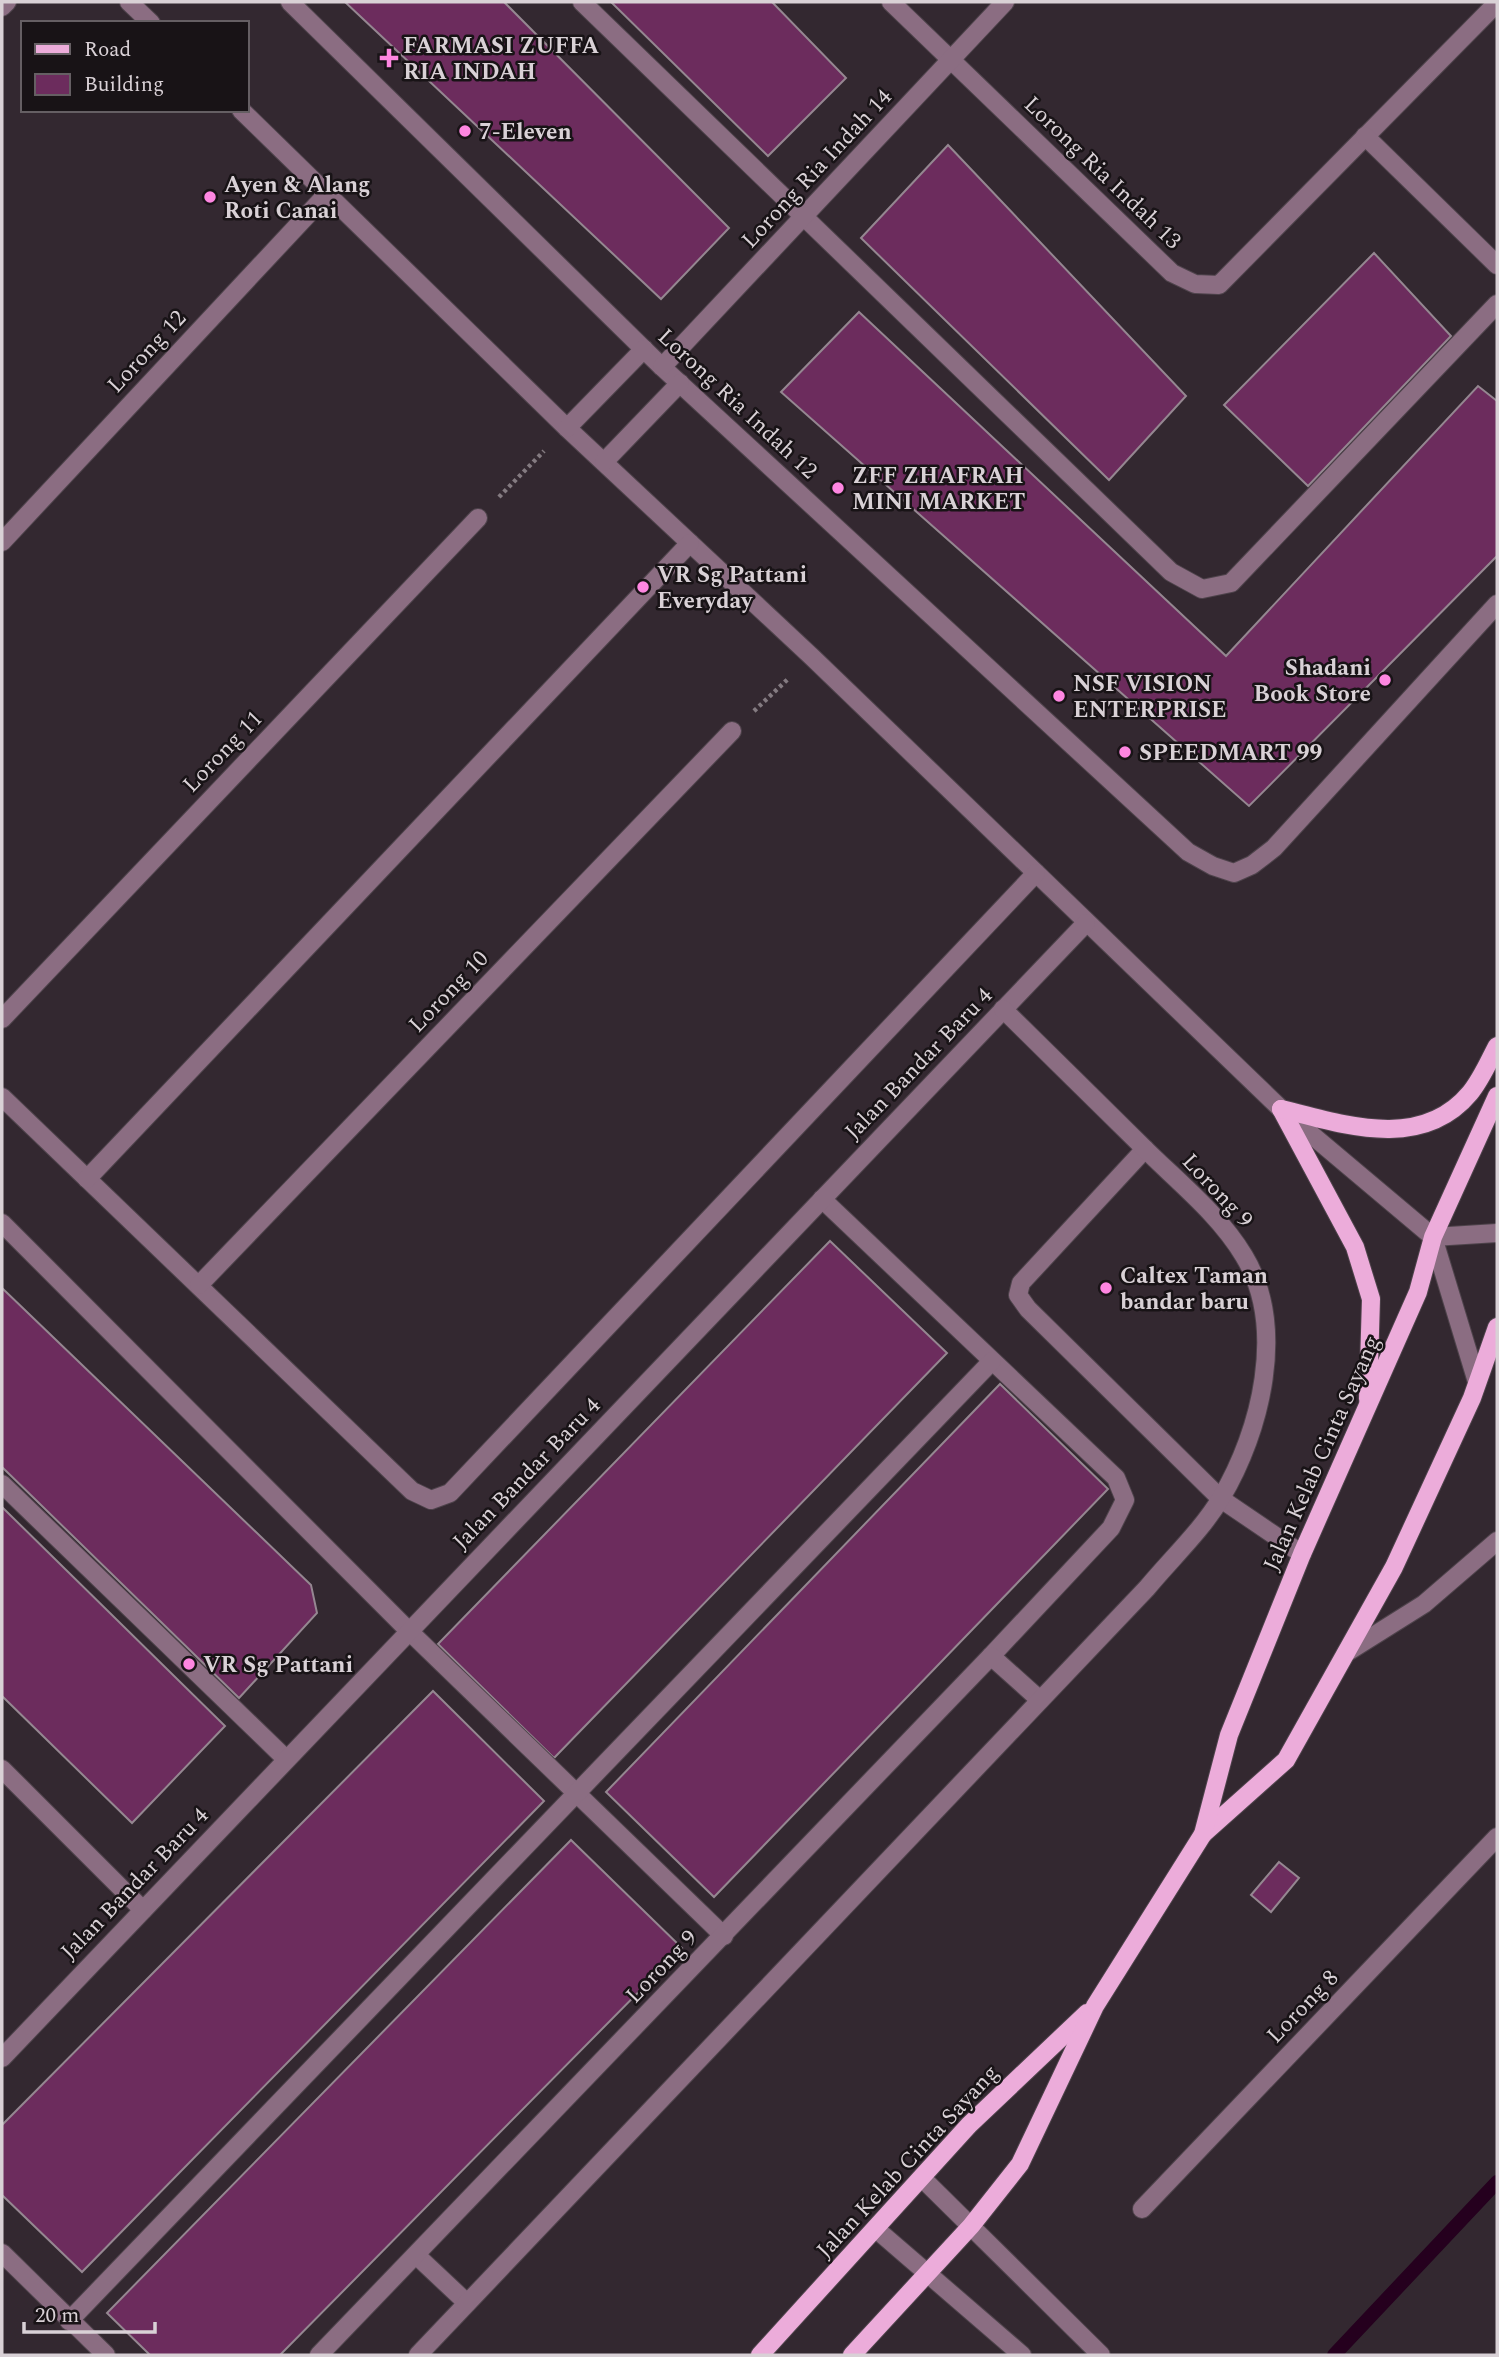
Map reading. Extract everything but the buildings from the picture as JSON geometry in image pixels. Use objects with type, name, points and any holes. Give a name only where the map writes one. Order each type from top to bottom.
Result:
[{"type":"main road","points":[[1281,1109],[1346,1125],[1392,1131],[1437,1119],[1469,1094],[1497,1046]]},
{"type":"main road","name":"Jalan Kelab Cinta Sayang","points":[[1203,1834],[1229,1735],[1302,1554],[1368,1411],[1418,1292],[1433,1237],[1497,1096]]},
{"type":"main road","points":[[1281,1109],[1355,1247],[1371,1299],[1368,1411]]},
{"type":"main road","name":"Jalan Kelab Cinta Sayang","points":[[852,2355],[971,2226],[1020,2164],[1094,2006],[1203,1834],[1286,1760],[1394,1567],[1478,1382],[1497,1327]]},
{"type":"main road","name":"Jalan Kelab Cinta Sayang","points":[[760,2355],[969,2125],[1094,2006]]},
{"type":"street","points":[[2,7],[7,2]]},
{"type":"street","points":[[129,2],[149,21]]},
{"type":"street","name":"Lorong Ria Indah 12","points":[[290,2],[662,367],[1188,852],[1234,873],[1252,865],[1274,848],[1497,604]]},
{"type":"street","points":[[582,2],[802,218],[1171,572],[1202,589],[1231,583],[1497,304]]},
{"type":"street","name":"Lorong Ria Indah 13","points":[[891,2],[1172,273],[1195,284],[1219,285],[1497,3]]},
{"type":"street","name":"Lorong Ria Indah 14","points":[[662,367],[1005,2]]},
{"type":"street","points":[[243,112],[567,428],[812,657],[1281,1109],[1433,1237],[1478,1382]]},
{"type":"street","points":[[1365,136],[1497,265]]},
{"type":"street","name":"Lorong 12","points":[[2,542],[327,194]]},
{"type":"street","points":[[567,428],[643,349]]},
{"type":"street","points":[[604,462],[680,383]]},
{"type":"street","name":"Lorong 11","points":[[2,1019],[478,518]]},
{"type":"street","points":[[87,1179],[690,543]]},
{"type":"street","name":"Lorong 10","points":[[200,1285],[733,731]]},
{"type":"street","name":"Jalan Bandar Baru 4","points":[[200,1285],[412,1491],[432,1500],[450,1493],[1036,873]]},
{"type":"street","name":"Jalan Bandar Baru 4","points":[[3,2054],[1086,923]]},
{"type":"street","name":"Lorong 9","points":[[418,2355],[1147,1588],[1221,1499],[1263,1393],[1267,1342],[1262,1299],[1244,1256],[1209,1212],[1003,1009]]},
{"type":"street","points":[[2,1097],[200,1285]]},
{"type":"street","points":[[1145,1149],[1021,1283],[1018,1295],[1028,1309],[1221,1499],[1302,1554]]},
{"type":"street","name":"Lorong 9","points":[[319,2355],[991,1656],[1111,1528],[1125,1500],[1116,1478],[822,1199]]},
{"type":"street","points":[[2,1223],[410,1631],[724,1936]]},
{"type":"street","points":[[1433,1237],[1497,1233]]},
{"type":"street","points":[[69,2321],[992,1361]]},
{"type":"street","points":[[2,1484],[286,1759]]},
{"type":"street","points":[[1346,1653],[1424,1604],[1497,1541]]},
{"type":"street","points":[[991,1656],[1040,1700]]},
{"type":"street","points":[[2,1769],[143,1910]]},
{"type":"street","name":"Lorong 8","points":[[1142,2209],[1497,1837]]},
{"type":"street","points":[[922,2178],[1101,2355]]},
{"type":"street","points":[[876,2229],[926,2275],[1022,2355]]},
{"type":"street","points":[[2,2253],[106,2355]]},
{"type":"street","points":[[416,2255],[467,2303]]},
{"type":"path","points":[[478,518],[567,428]]},
{"type":"path","points":[[733,731],[812,657]]},
{"type":"waterway","points":[[1334,2355],[1497,2182]]},
{"type":"place","name":"FARMASI ZUFFA RIA INDAH","points":[[389,58]]},
{"type":"place","name":"7-Eleven","points":[[465,131]]},
{"type":"place","name":"Ayen & Alang Roti Canai","points":[[210,197]]},
{"type":"place","name":"ZFF ZHAFRAH MINI MARKET","points":[[838,488]]},
{"type":"place","name":"VR Sg Pattani Everyday","points":[[643,587]]},
{"type":"place","name":"Shadani Book Store","points":[[1385,680]]},
{"type":"place","name":"NSF VISION ENTERPRISE","points":[[1059,696]]},
{"type":"place","name":"SPEEDMART 99","points":[[1125,752]]},
{"type":"place","name":"Caltex Taman bandar baru","points":[[1106,1288]]},
{"type":"place","name":"VR Sg Pattani","points":[[189,1664]]}]
